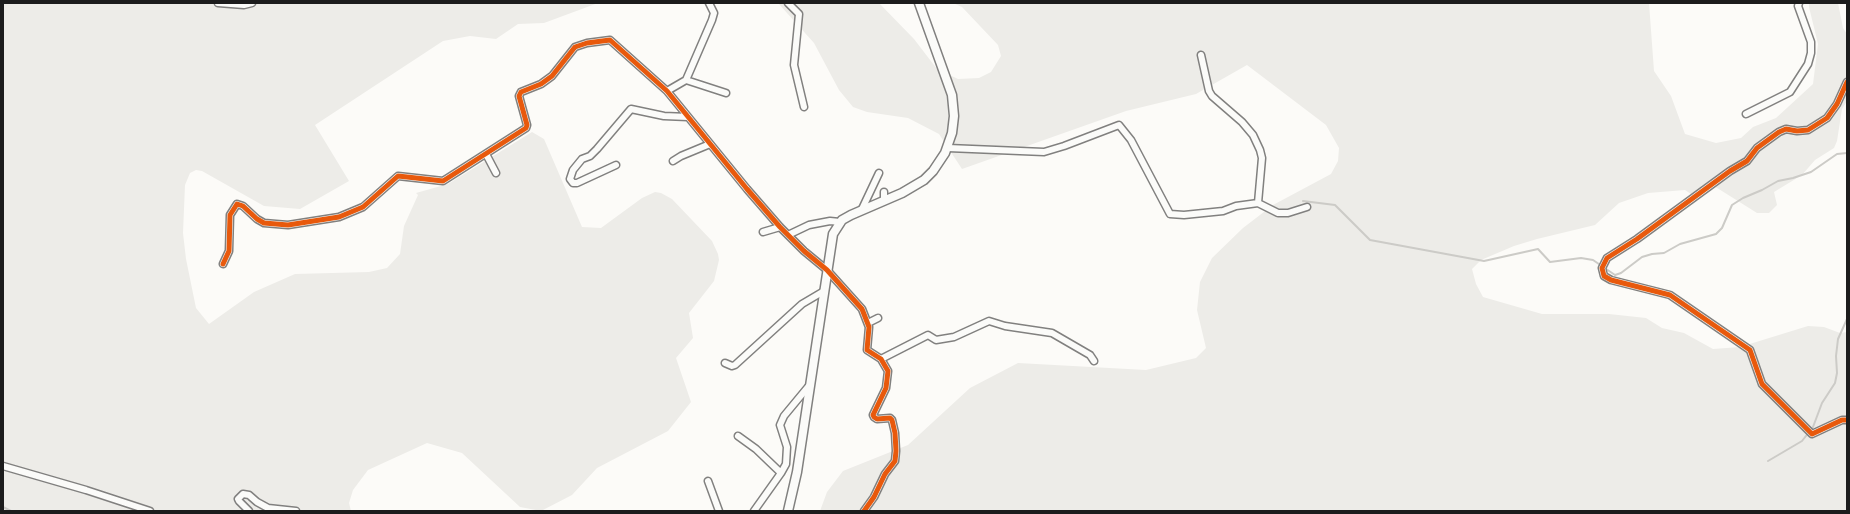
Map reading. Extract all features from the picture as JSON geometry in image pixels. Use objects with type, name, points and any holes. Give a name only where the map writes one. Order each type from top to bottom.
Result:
[{"type":"street","points":[[218,3],[244,5],[252,3]]},
{"type":"street","points":[[668,91],[686,80],[712,20],[714,13],[709,3]]},
{"type":"street","points":[[788,3],[799,14],[794,65],[804,107]]},
{"type":"street","points":[[788,511],[797,472],[808,387],[812,372],[833,234],[840,222],[862,209],[912,188],[924,180],[936,167],[948,148],[954,122],[953,102],[919,3]]},
{"type":"street","points":[[1746,114],[1790,92],[1808,64],[1811,53],[1811,42],[1798,6],[1799,3]]},
{"type":"street","points":[[223,264],[229,251],[230,216],[236,204],[243,206],[257,219],[264,223],[288,225],[338,217],[369,204],[398,176],[443,181],[526,128],[527,125],[519,96],[521,92],[541,84],[552,76],[575,47],[582,44],[610,40],[613,41],[668,91],[729,169],[780,227],[828,270],[859,304],[868,323],[870,332],[867,350],[881,359],[888,371],[883,398],[873,415],[875,418],[890,418],[894,424],[895,461],[885,474],[874,497],[864,511]]},
{"type":"street","points":[[1202,56],[1209,91],[1212,96],[1242,122],[1253,135],[1260,150],[1262,158],[1258,203]]},
{"type":"street","points":[[686,80],[726,93]]},
{"type":"street","points":[[1847,82],[1837,104],[1826,118],[1808,130],[1797,131],[1786,129],[1779,132],[1757,148],[1747,161],[1730,171],[1649,230],[1607,258],[1603,266],[1606,278],[1670,295],[1750,350],[1762,384],[1809,432],[1842,420],[1847,420]]},
{"type":"street","points":[[616,165],[577,183],[573,183],[570,179],[573,170],[582,159],[590,156],[597,149],[631,109],[664,116],[688,117]]},
{"type":"street","points":[[948,148],[1044,152],[1119,125],[1131,140],[1170,214],[1184,215],[1222,211],[1236,206],[1258,203],[1278,213],[1288,213],[1307,207]]},
{"type":"street","points":[[673,161],[681,156],[710,144]]},
{"type":"street","points":[[486,154],[496,173]]},
{"type":"street","points":[[862,209],[879,174]]},
{"type":"street","points":[[869,179],[876,181]]},
{"type":"street","points":[[884,192],[884,200]]},
{"type":"street","points":[[788,235],[809,225],[830,221],[840,222]]},
{"type":"street","points":[[763,232],[780,227]]},
{"type":"street","points":[[725,363],[732,366],[735,365],[802,304],[824,291]]},
{"type":"street","points":[[868,323],[878,318]]},
{"type":"street","points":[[881,359],[928,335],[936,340],[954,337],[989,320],[1005,326],[1052,333],[1090,355],[1094,361]]},
{"type":"street","points":[[754,511],[786,464],[786,447],[780,425],[784,416],[808,387]]},
{"type":"street","points":[[738,436],[756,449],[781,473]]},
{"type":"street","points":[[3,466],[86,490],[150,511]]},
{"type":"street","points":[[708,481],[719,511]]},
{"type":"street","points":[[249,511],[238,499],[243,494],[249,495],[257,502],[268,508],[296,511]]},
{"type":"shaded area","points":[[3,3],[598,3],[544,23],[518,24],[496,39],[470,36],[443,41],[315,125],[349,181],[300,209],[264,206],[202,171],[196,170],[190,173],[185,185],[183,233],[186,259],[196,308],[209,324],[254,292],[295,274],[369,272],[387,268],[400,254],[404,226],[418,195],[416,193],[448,184],[532,132],[544,139],[582,227],[601,228],[642,198],[655,192],[661,193],[672,199],[712,241],[719,260],[714,281],[689,313],[693,338],[676,358],[691,402],[668,431],[597,468],[572,495],[541,511],[520,507],[462,453],[427,443],[368,470],[353,490],[349,503],[351,511],[3,511]]},
{"type":"shaded area","points":[[778,3],[879,3],[914,39],[937,69],[958,79],[979,78],[991,72],[1001,56],[998,45],[962,7],[953,3],[1649,3],[1654,71],[1671,96],[1685,134],[1716,143],[1741,138],[1753,127],[1776,118],[1813,84],[1818,44],[1809,3],[1838,3],[1843,28],[1847,34],[1847,101],[1842,109],[1837,141],[1834,148],[1815,160],[1802,175],[1774,192],[1777,205],[1769,213],[1757,213],[1714,186],[1694,196],[1685,190],[1648,193],[1619,203],[1595,225],[1514,246],[1481,260],[1472,269],[1476,284],[1483,297],[1542,314],[1609,314],[1646,318],[1662,328],[1684,333],[1713,349],[1740,347],[1808,326],[1824,327],[1840,333],[1847,332],[1847,511],[820,511],[827,492],[843,471],[908,445],[970,388],[1018,363],[1146,370],[1196,358],[1206,348],[1197,310],[1200,282],[1212,258],[1243,228],[1273,205],[1331,174],[1338,161],[1339,148],[1326,125],[1247,65],[1196,94],[1126,111],[962,169],[939,134],[908,118],[867,112],[853,107],[839,90],[814,43]]},
{"type":"waterway","points":[[1303,201],[1335,205],[1370,240],[1484,261],[1538,249],[1550,262],[1581,258],[1593,260],[1615,275],[1621,273],[1642,257],[1664,253],[1680,244],[1716,234],[1722,228],[1732,205],[1743,198],[1778,181],[1811,172],[1837,154],[1847,153]]},
{"type":"waterway","points":[[1768,461],[1802,441],[1813,427],[1822,403],[1835,383],[1837,373],[1836,356],[1838,339],[1847,319]]},
{"type":"waterway","points":[[3,507],[11,511]]},
{"type":"cycle path","points":[[223,264],[229,251],[230,215],[237,204],[243,206],[257,219],[264,223],[288,225],[339,217],[363,207],[398,176],[443,181],[526,128],[527,125],[519,96],[521,92],[541,84],[552,76],[575,47],[587,43],[610,40],[667,91],[780,227],[804,251],[827,270],[862,309],[869,327],[867,350],[881,359],[888,371],[886,388],[873,415],[877,419],[890,418],[892,420],[895,433],[896,451],[895,461],[885,474],[874,497],[864,511]]},
{"type":"cycle path","points":[[1847,82],[1837,104],[1827,118],[1808,130],[1797,131],[1786,129],[1779,132],[1757,148],[1747,161],[1730,171],[1637,239],[1607,258],[1602,268],[1604,276],[1611,280],[1670,295],[1750,350],[1762,384],[1812,434],[1842,420],[1847,420]]}]
